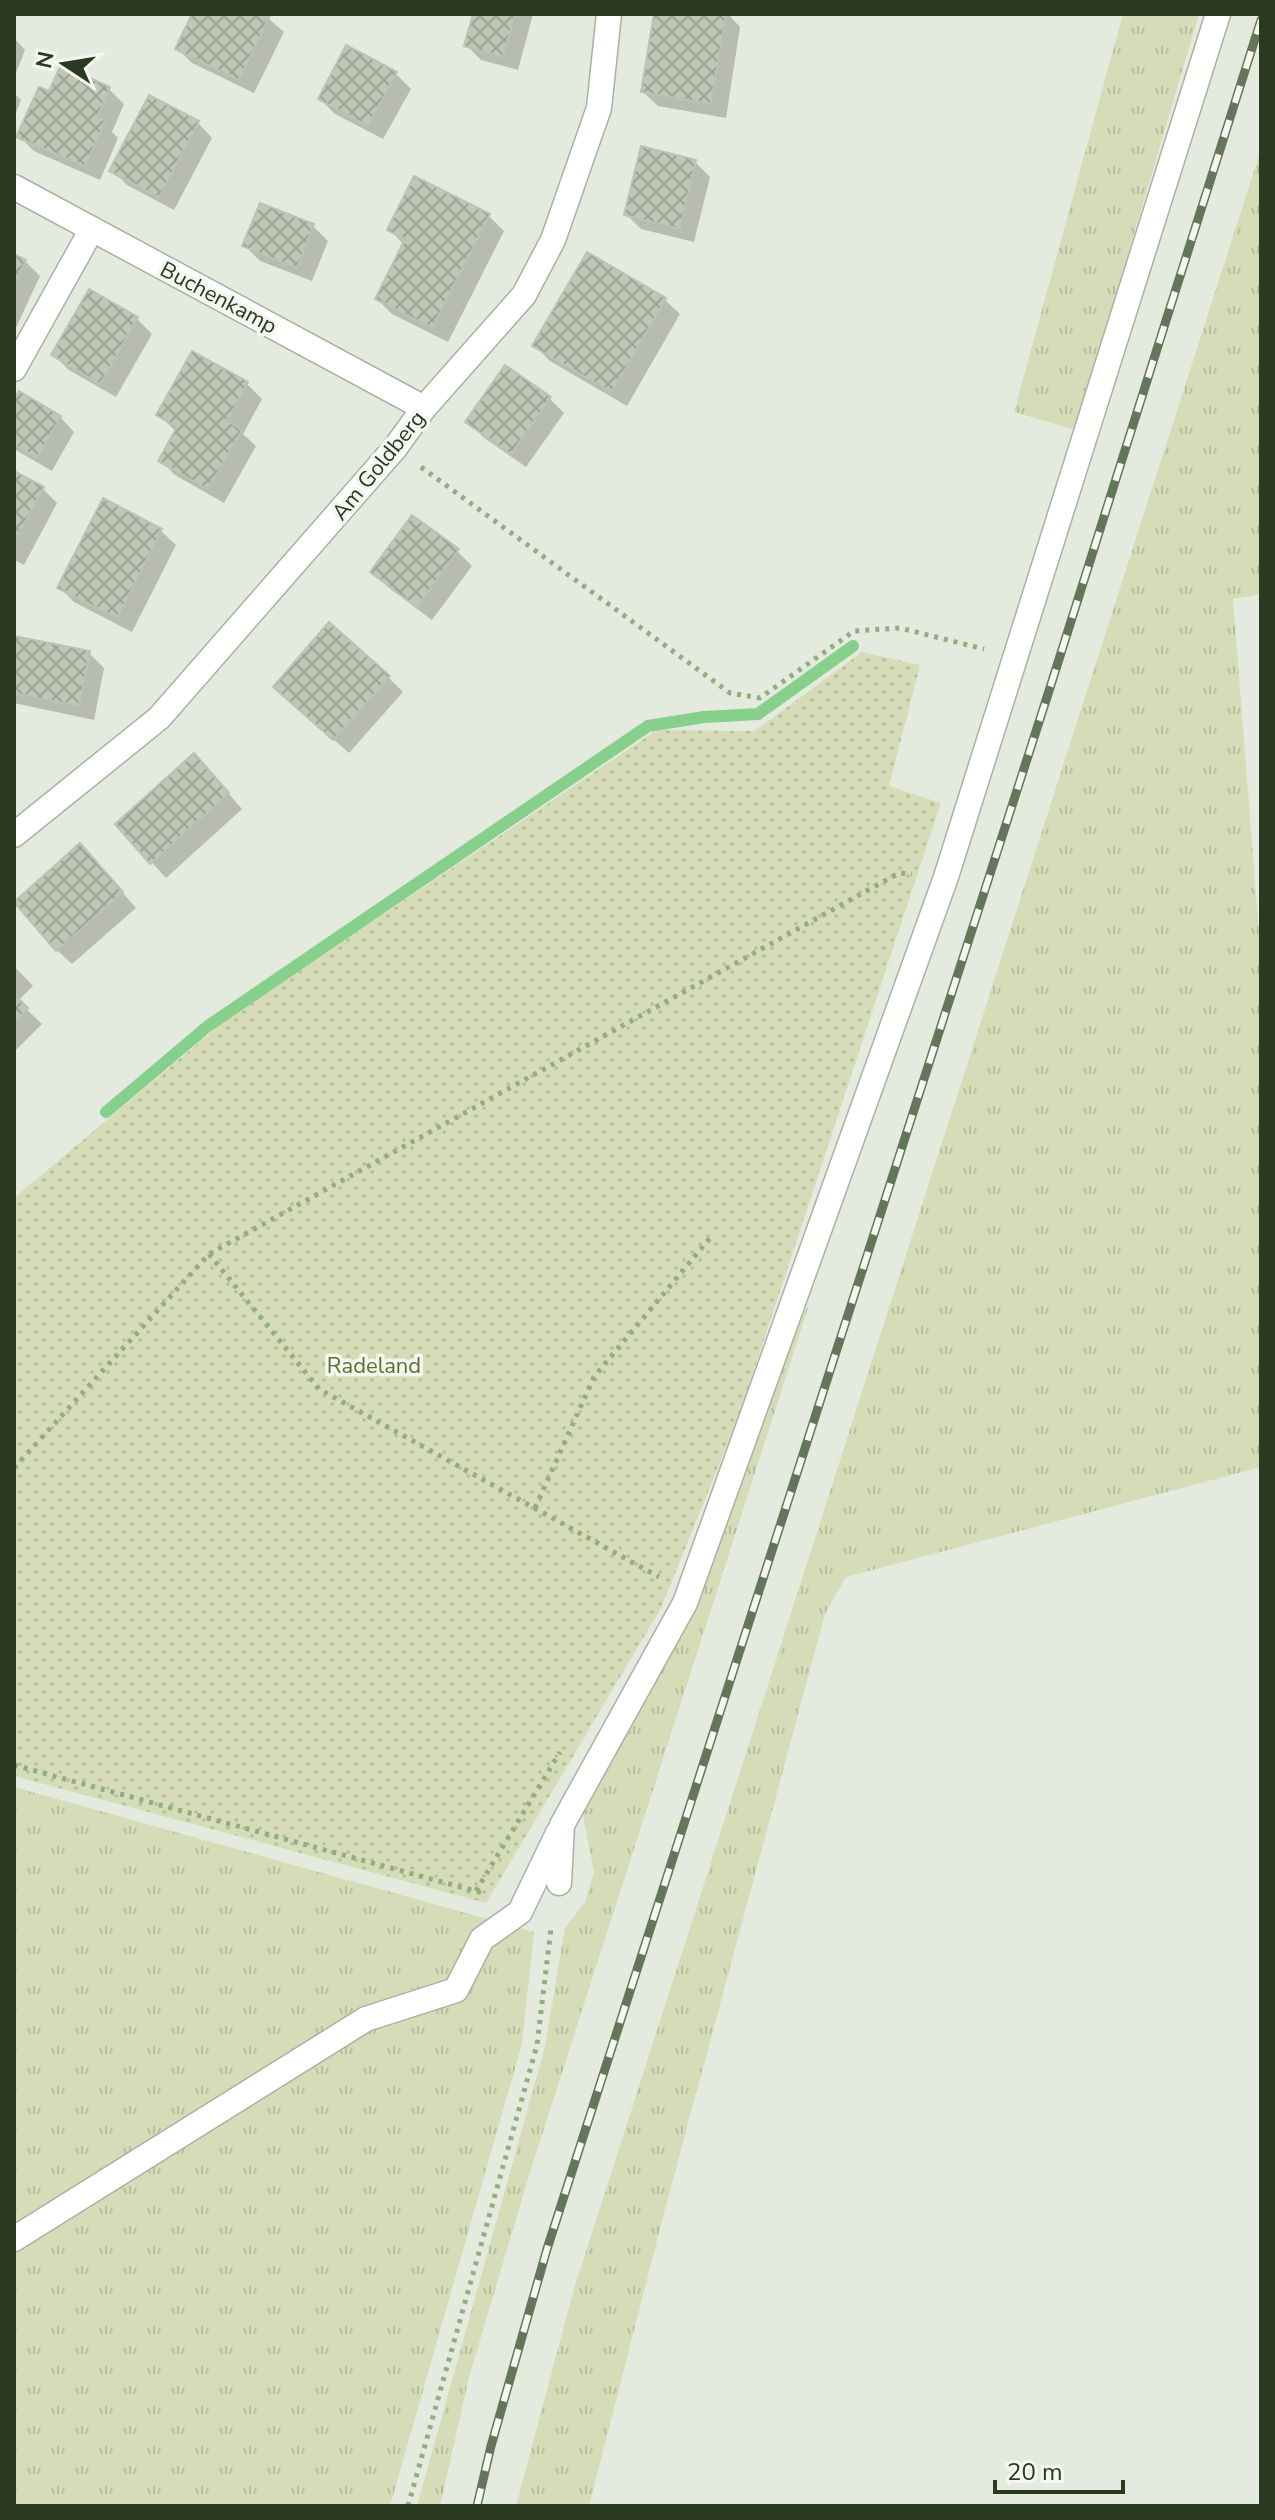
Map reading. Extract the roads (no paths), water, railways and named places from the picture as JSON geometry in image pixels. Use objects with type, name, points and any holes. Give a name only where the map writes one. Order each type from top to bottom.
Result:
[{"type":"street","name":"Am Goldberg","points":[[14,835],[159,718],[524,295],[553,240],[599,108],[609,14]]},
{"type":"street","points":[[14,2239],[366,2019],[456,1990],[482,1939],[520,1912],[562,1825],[685,1603],[946,877],[1218,14]]},
{"type":"street","name":"Buchenkamp","points":[[14,187],[424,408]]},
{"type":"street","points":[[14,369],[92,229]]},
{"type":"street","points":[[559,1883],[562,1825]]},
{"type":"waterway","points":[[106,1112],[208,1026],[648,726],[704,717],[758,714],[853,646]]},
{"type":"railway","points":[[477,2506],[547,2249],[1048,694],[1261,20]]},
{"type":"park label","name":"Radeland","points":[[374,1365]]}]
